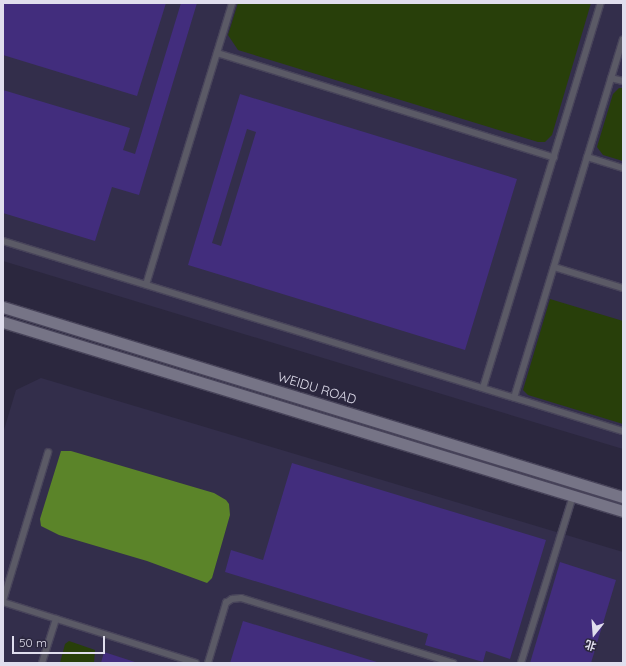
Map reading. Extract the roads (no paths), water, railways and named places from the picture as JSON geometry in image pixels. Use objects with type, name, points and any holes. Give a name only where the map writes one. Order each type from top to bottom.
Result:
[{"type":"main road","name":"WEIDU ROAD","points":[[3,307],[623,497]]},
{"type":"main road","points":[[3,322],[623,511]]},
{"type":"lane","points":[[146,285],[232,3]]},
{"type":"lane","points":[[483,388],[601,3]]},
{"type":"lane","points":[[514,398],[623,40]]},
{"type":"lane","points":[[217,53],[554,157]]},
{"type":"lane","points":[[611,78],[623,81]]},
{"type":"lane","points":[[587,157],[623,168]]},
{"type":"lane","points":[[3,241],[623,431]]},
{"type":"lane","points":[[554,267],[623,288]]},
{"type":"lane","points":[[48,453],[3,601],[196,663]]},
{"type":"lane","points":[[521,663],[573,496]]},
{"type":"lane","points":[[208,663],[226,603],[232,599],[240,598],[453,663]]},
{"type":"lane","points":[[42,663],[56,619]]}]
